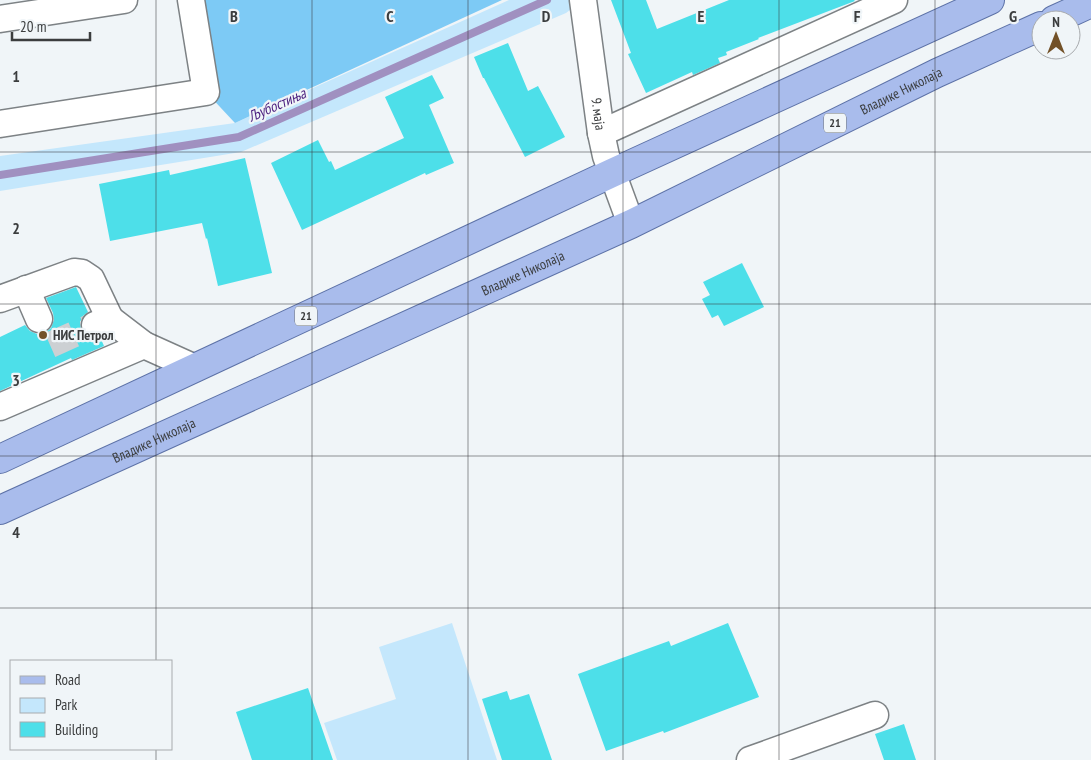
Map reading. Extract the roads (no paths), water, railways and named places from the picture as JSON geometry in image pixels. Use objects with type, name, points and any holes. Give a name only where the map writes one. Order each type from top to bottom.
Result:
[{"type":"main road","name":"21","points":[[0,459],[612,173],[990,0]]},
{"type":"main road","points":[[1076,10],[1091,3]]},
{"type":"main road","name":"Владике Николаја","points":[[0,510],[631,224],[937,73],[1031,31]]},
{"type":"street","points":[[0,19],[124,0]]},
{"type":"street","points":[[0,124],[206,92],[191,0]]},
{"type":"street","points":[[601,133],[894,0]]},
{"type":"street","name":"9. маја","points":[[584,8],[601,133],[606,156],[631,224]]},
{"type":"street","points":[[0,300],[68,273],[82,273],[92,279],[103,322],[144,345],[195,368]]},
{"type":"street","points":[[26,289],[39,319]]},
{"type":"street","points":[[0,407],[61,371],[144,345]]},
{"type":"street","points":[[750,760],[875,715]]},
{"type":"waterway","name":"Љубостиња","points":[[0,175],[239,137],[547,0]]},
{"type":"tunnel","points":[[50,345],[95,325]]},
{"type":"place","name":"НИС Петрол","points":[[43,335]]}]
